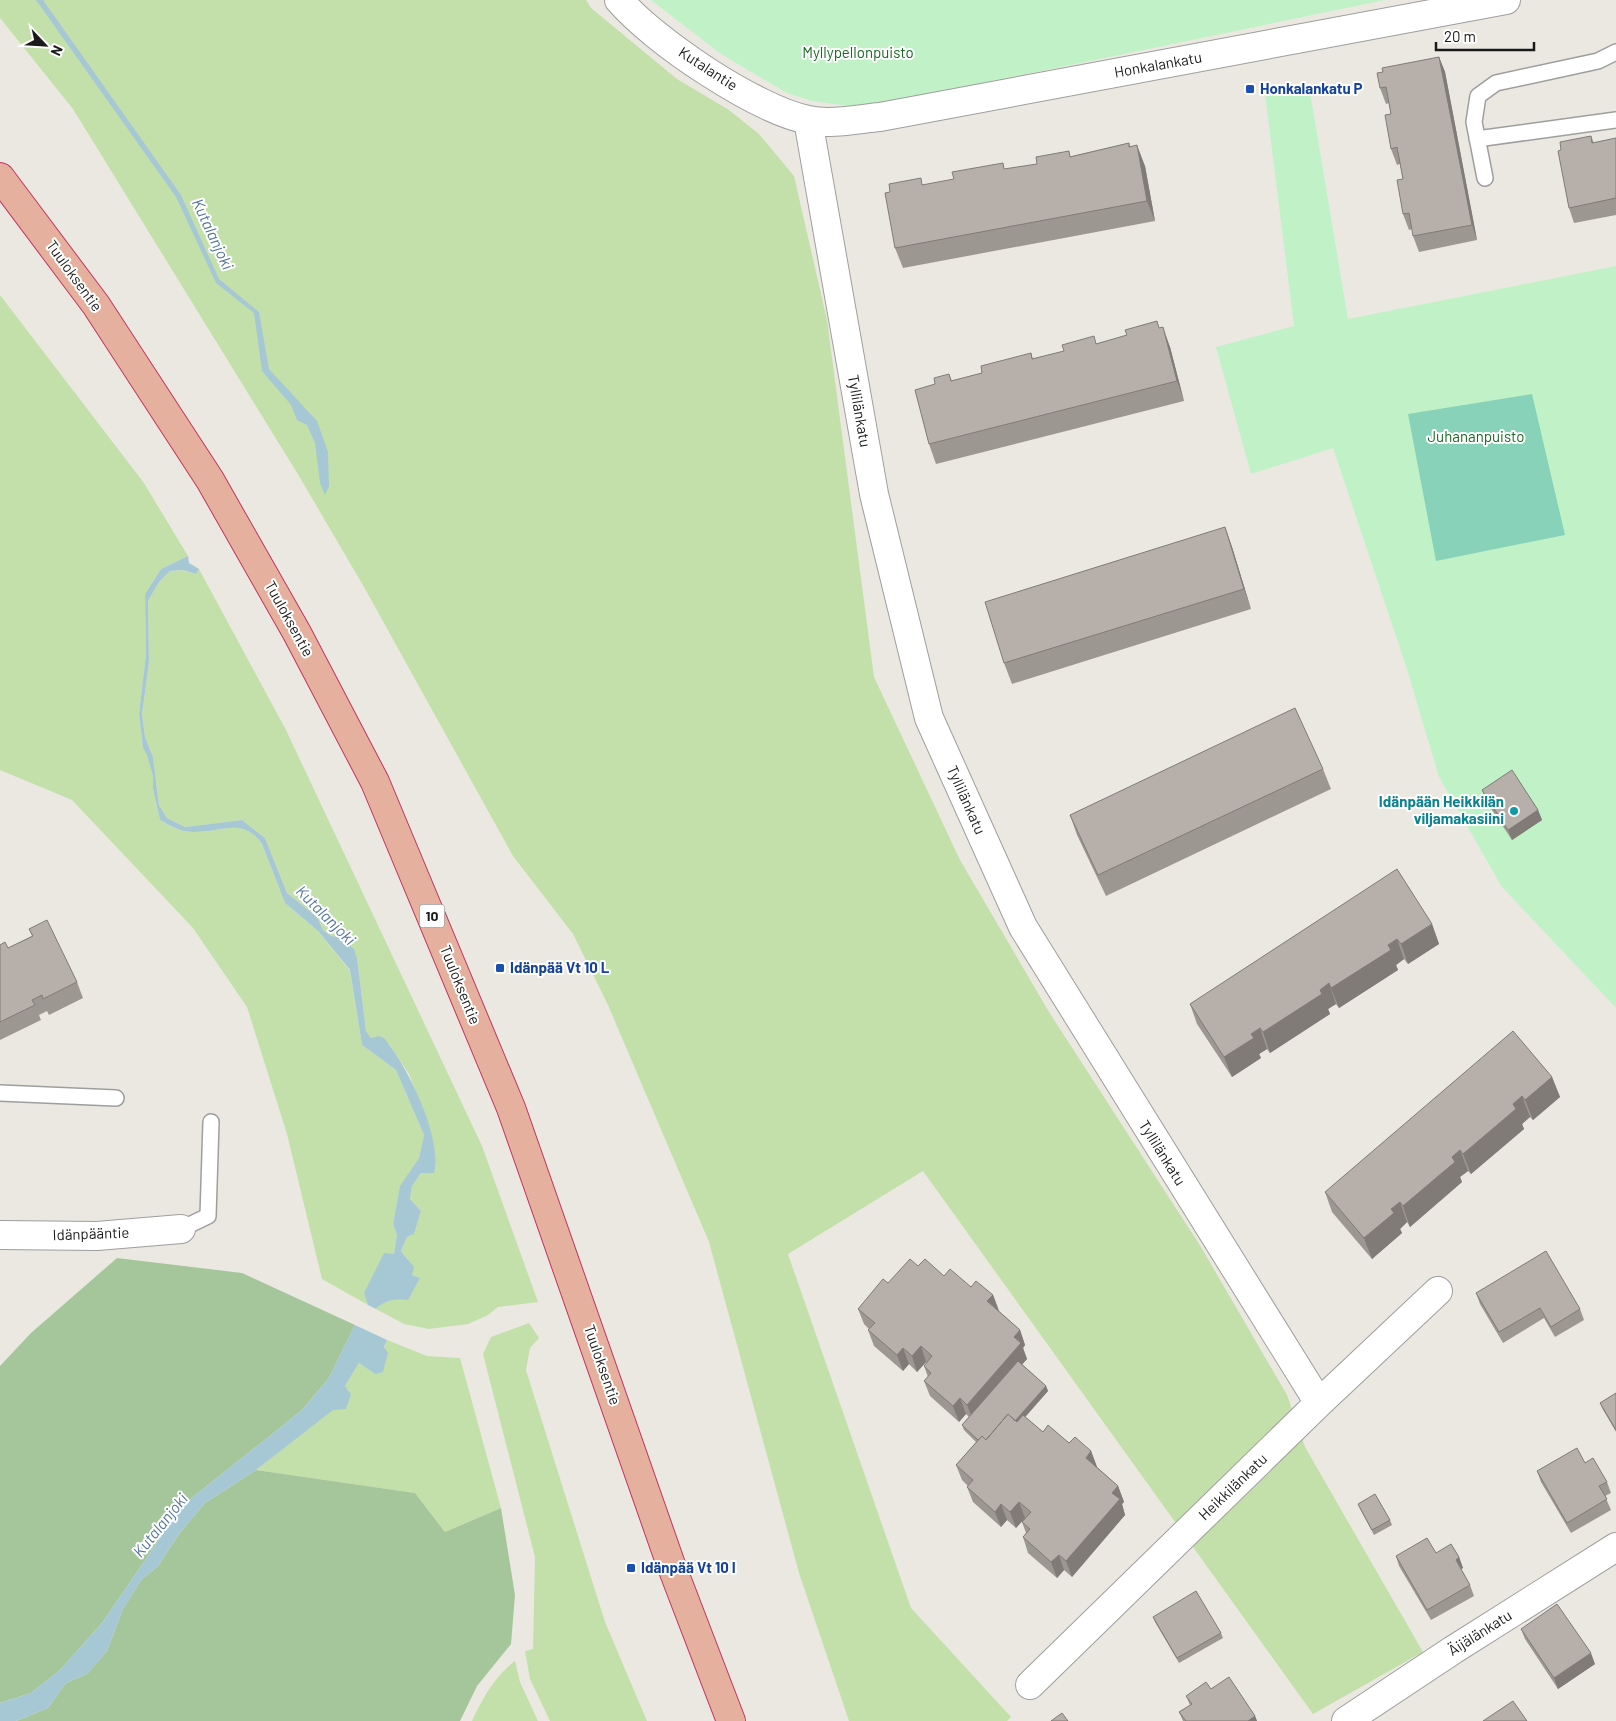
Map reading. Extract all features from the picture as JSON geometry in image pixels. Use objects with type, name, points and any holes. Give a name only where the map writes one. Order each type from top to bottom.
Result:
[{"type":"highway","name":"Tuuloksentie","points":[[0,177],[96,305],[210,480],[298,633],[375,782],[510,1108],[670,1562],[731,1721]]},
{"type":"street","name":"Kutalantie","points":[[619,0],[631,15],[696,64],[772,108],[808,120]]},
{"type":"street","name":"Honkalankatu","points":[[808,120],[841,121],[880,117],[1506,0]]},
{"type":"street","name":"Tyllilänkatu","points":[[808,120],[874,494],[929,718],[1022,927],[1319,1403]]},
{"type":"street","name":"Idänpääntie","points":[[0,1235],[97,1236],[181,1229]]},
{"type":"street","name":"Heikkilänkatu","points":[[1030,1685],[1319,1403],[1438,1291]]},
{"type":"street","name":"Äijälänkatu","points":[[1346,1721],[1453,1650],[1616,1547]]},
{"type":"lane","points":[[1485,178],[1474,122],[1478,96],[1496,83],[1598,61],[1616,52]]},
{"type":"lane","points":[[1477,139],[1616,120]]},
{"type":"lane","points":[[0,1093],[116,1098]]},
{"type":"lane","points":[[181,1229],[208,1216],[211,1122]]},
{"type":"green space","points":[[0,0],[586,0],[591,8],[677,79],[729,110],[759,134],[794,176],[827,320],[874,677],[960,860],[1049,1012],[1201,1247],[1287,1395],[1305,1447],[1423,1652],[1313,1714],[923,1171],[788,1254],[911,1608],[1011,1717],[1007,1721],[849,1721],[799,1573],[709,1242],[608,1005],[573,934],[513,856],[364,587],[299,476],[73,109],[0,18]]},
{"type":"green space","name":"Myllypellonpuisto","points":[[651,0],[1385,0],[863,108],[812,101],[787,93],[721,54]]},
{"type":"green space","name":"Juhananpuisto","points":[[1309,86],[1348,319],[1616,266],[1616,1008],[1502,887],[1439,777],[1406,666],[1333,448],[1251,474],[1216,347],[1294,326],[1265,94]]},
{"type":"green space","points":[[0,295],[144,483],[188,556],[161,569],[145,594],[146,654],[139,714],[143,748],[148,755],[153,776],[153,789],[160,820],[188,832],[239,828],[247,830],[262,844],[285,903],[318,931],[350,971],[362,1045],[396,1070],[424,1135],[419,1158],[400,1187],[393,1224],[397,1235],[394,1255],[365,1293],[368,1305],[322,1279],[287,1134],[247,1007],[193,928],[72,800],[0,770]]},
{"type":"green space","points":[[1532,394],[1565,535],[1436,561],[1408,414]]},
{"type":"green space","points":[[199,569],[286,730],[482,1146],[538,1302],[498,1307],[488,1315],[468,1324],[429,1329],[404,1324],[376,1309],[382,1303],[398,1298],[420,1278],[412,1275],[408,1259],[401,1251],[407,1237],[414,1234],[421,1211],[410,1199],[412,1186],[421,1173],[428,1172],[426,1119],[409,1074],[389,1044],[371,1038],[366,1031],[357,958],[352,949],[339,937],[331,936],[323,930],[317,917],[287,893],[265,838],[242,820],[185,827],[167,818],[159,805],[153,757],[145,737],[142,714],[149,663],[148,601],[159,582],[170,571],[182,570],[196,574]]},
{"type":"green space","points":[[117,1258],[242,1273],[355,1325],[329,1378],[301,1411],[183,1505],[102,1623],[60,1670],[31,1693],[0,1703],[0,1366],[31,1333]]},
{"type":"green space","points":[[529,1323],[539,1338],[530,1348],[526,1370],[605,1622],[647,1721],[550,1721],[530,1679],[525,1651],[533,1649],[535,1557],[483,1354],[491,1337]]},
{"type":"green space","points":[[387,1340],[427,1356],[460,1358],[501,1508],[445,1532],[415,1493],[256,1470],[351,1394],[345,1386],[359,1363],[375,1374]]},
{"type":"green space","points":[[256,1470],[415,1493],[445,1532],[501,1508],[515,1595],[511,1644],[477,1686],[460,1721],[16,1721],[48,1708],[66,1683],[87,1674],[107,1651],[123,1609],[141,1580],[158,1566],[179,1534],[205,1503]]},
{"type":"green space","points":[[515,1661],[520,1682],[538,1721],[472,1721],[495,1681]]},
{"type":"water","points":[[36,0],[43,0],[181,195],[219,279],[259,312],[269,369],[317,421],[328,452],[329,486],[325,495],[320,483],[315,443],[307,425],[297,420],[291,405],[262,371],[254,313],[216,283],[176,197]]},
{"type":"water","points":[[188,556],[189,563],[199,569],[196,574],[183,570],[170,571],[159,582],[148,601],[149,663],[142,714],[145,737],[153,757],[159,805],[167,818],[185,827],[242,820],[265,838],[287,893],[317,917],[323,930],[331,936],[339,937],[354,949],[357,958],[366,1031],[371,1038],[379,1036],[384,1038],[403,1066],[421,1102],[433,1141],[434,1173],[421,1173],[412,1186],[410,1199],[421,1211],[414,1234],[407,1237],[401,1251],[414,1267],[412,1275],[420,1278],[408,1300],[391,1300],[376,1309],[368,1305],[364,1293],[384,1253],[394,1254],[397,1235],[393,1224],[400,1186],[419,1158],[424,1135],[396,1070],[362,1045],[350,970],[318,931],[285,903],[262,844],[254,835],[247,830],[239,828],[188,832],[160,820],[153,789],[153,776],[143,748],[139,714],[146,654],[145,594],[161,569]]},
{"type":"water","points":[[355,1325],[387,1340],[384,1347],[388,1353],[383,1372],[375,1374],[359,1363],[345,1386],[351,1394],[346,1409],[333,1410],[256,1470],[205,1503],[179,1534],[158,1566],[141,1580],[123,1609],[107,1651],[87,1674],[66,1683],[48,1708],[16,1721],[0,1721],[0,1703],[31,1693],[60,1670],[102,1623],[183,1505],[301,1411],[329,1378]]},
{"type":"building","points":[[1439,57],[1472,225],[1413,236],[1409,213],[1403,214],[1397,180],[1403,179],[1397,147],[1391,149],[1385,115],[1391,114],[1386,87],[1380,88],[1377,73],[1383,72],[1382,68]]},
{"type":"building","points":[[1591,136],[1592,143],[1616,138],[1616,198],[1569,208],[1558,151],[1561,150],[1560,142]]},
{"type":"building","points":[[1129,143],[1129,147],[1137,145],[1147,201],[895,248],[885,193],[890,192],[889,184],[921,178],[922,185],[954,179],[952,172],[1003,163],[1004,169],[1037,164],[1036,157],[1069,151],[1070,157]]},
{"type":"building","points":[[1157,321],[1159,328],[1163,327],[1177,381],[929,444],[915,390],[935,384],[934,378],[949,374],[951,381],[982,373],[981,366],[1031,353],[1032,359],[1064,351],[1062,345],[1094,336],[1096,344],[1127,335],[1125,330]]},
{"type":"building","points":[[1225,527],[1244,589],[1004,663],[985,602]]},
{"type":"building","points":[[1295,708],[1323,769],[1098,875],[1070,815]]},
{"type":"building","name":"Idänpään Heikkilän viljamakasiini","points":[[1512,770],[1538,810],[1508,830],[1482,790]]},
{"type":"building","points":[[1397,869],[1432,924],[1401,944],[1397,939],[1388,945],[1391,950],[1331,988],[1329,983],[1320,990],[1322,994],[1263,1032],[1260,1028],[1251,1034],[1254,1038],[1224,1057],[1190,1004]]},
{"type":"building","points":[[47,920],[77,982],[43,999],[42,995],[32,1000],[35,1005],[0,1022],[0,945],[5,942],[8,948],[33,936],[29,929]]},
{"type":"building","points":[[1513,1031],[1552,1077],[1525,1100],[1522,1096],[1513,1104],[1516,1109],[1463,1154],[1460,1150],[1452,1157],[1455,1162],[1403,1206],[1400,1202],[1391,1209],[1394,1213],[1364,1238],[1325,1192]]},
{"type":"building","points":[[1546,1251],[1580,1309],[1551,1327],[1540,1308],[1499,1332],[1476,1293]]},
{"type":"building","points":[[910,1259],[918,1266],[925,1259],[944,1276],[950,1269],[971,1287],[976,1281],[993,1295],[987,1301],[1020,1330],[1014,1337],[1021,1343],[967,1405],[960,1398],[953,1406],[924,1381],[931,1373],[924,1366],[932,1356],[921,1346],[912,1356],[903,1348],[897,1355],[868,1330],[875,1323],[858,1309],[883,1279],[888,1283]]},
{"type":"building","points":[[1018,1361],[1046,1386],[1015,1421],[1008,1414],[986,1440],[982,1436],[978,1440],[962,1425]]},
{"type":"building","points":[[1616,1393],[1616,1430],[1600,1403]]},
{"type":"building","points":[[1008,1414],[1017,1422],[1023,1415],[1043,1432],[1048,1425],[1069,1443],[1075,1437],[1091,1451],[1086,1458],[1118,1486],[1112,1493],[1120,1499],[1066,1561],[1059,1555],[1051,1562],[1023,1537],[1030,1529],[1022,1522],[1031,1512],[1019,1502],[1010,1512],[1001,1504],[995,1512],[967,1487],[973,1480],[956,1465],[982,1436],[986,1440]]},
{"type":"building","points":[[1577,1448],[1585,1463],[1593,1458],[1607,1482],[1599,1486],[1607,1499],[1567,1523],[1537,1471]]},
{"type":"building","points":[[1375,1494],[1390,1520],[1372,1530],[1358,1504]]},
{"type":"building","points":[[1427,1538],[1436,1553],[1451,1544],[1459,1557],[1456,1560],[1470,1585],[1427,1610],[1396,1556]]},
{"type":"building","points":[[1196,1591],[1221,1633],[1177,1658],[1153,1617]]},
{"type":"building","points":[[1557,1604],[1591,1653],[1554,1678],[1521,1629]]},
{"type":"building","points":[[1229,1677],[1255,1716],[1248,1721],[1186,1721],[1179,1712],[1192,1704],[1186,1696],[1206,1682],[1211,1689]]},
{"type":"building","points":[[1513,1701],[1527,1721],[1483,1721]]},
{"type":"building","points":[[1062,1713],[1068,1721],[1051,1721]]},
{"type":"place","name":"Honkalankatu P","points":[[1250,89]]},
{"type":"place","name":"Idänpään Heikkilän viljamakasiini","points":[[1514,811]]},
{"type":"place","name":"Idänpää Vt 10 L","points":[[500,968]]},
{"type":"place","name":"Idänpää Vt 10 I","points":[[631,1568]]},
{"type":"water label","name":"Kutalanjoki","points":[[213,234]]},
{"type":"water label","name":"Kutalanjoki","points":[[326,915]]},
{"type":"water label","name":"Kutalanjoki","points":[[160,1525]]}]
